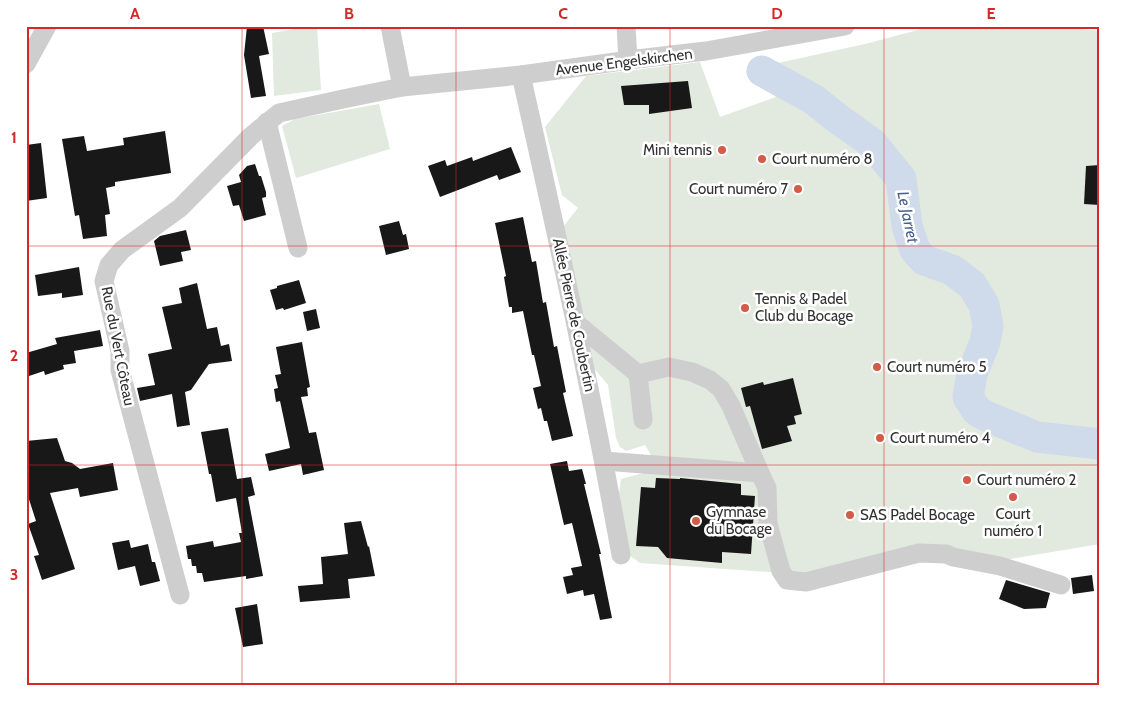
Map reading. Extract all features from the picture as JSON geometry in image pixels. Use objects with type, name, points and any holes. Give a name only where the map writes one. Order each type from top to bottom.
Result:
[{"type":"street","points":[[26,64],[47,26]]},
{"type":"street","points":[[390,26],[402,87]]},
{"type":"street","points":[[626,26],[628,60]]},
{"type":"street","name":"Avenue Engelskirchen","points":[[402,87],[521,75],[706,51],[845,26]]},
{"type":"street","name":"Allée Pierre de Coubertin","points":[[521,75],[576,323],[621,555]]},
{"type":"street","name":"Rue du Vert Côteau","points":[[180,595],[120,370],[120,351],[104,281],[109,265],[122,250],[180,208],[251,136],[279,113],[402,87]]},
{"type":"street","points":[[267,122],[298,248]]},
{"type":"street","points":[[576,323],[638,374],[643,420]]},
{"type":"street","points":[[638,374],[669,367],[692,372],[710,380],[721,389],[767,488],[768,523],[780,571],[788,580],[806,582],[919,553],[933,553],[1000,566],[1062,585]]},
{"type":"street","points":[[604,461],[760,473]]},
{"type":"shaded area","points":[[317,26],[321,90],[274,96],[272,33]]},
{"type":"shaded area","points":[[933,26],[1036,26],[1100,32],[1100,544],[986,563],[946,554],[806,582],[782,573],[640,563],[626,553],[618,502],[621,479],[655,470],[652,457],[645,445],[626,451],[620,447],[616,438],[608,385],[591,365],[562,228],[578,208],[562,195],[545,127],[586,76],[700,62],[720,117],[776,97],[762,80],[760,67],[865,44]]},
{"type":"shaded area","points":[[379,104],[390,149],[296,178],[282,126],[295,119]]},
{"type":"building","points":[[247,26],[263,26],[269,54],[259,56],[266,96],[251,98],[244,55]]},
{"type":"building","points":[[688,81],[692,108],[649,114],[649,105],[624,105],[621,86]]},
{"type":"building","points":[[165,131],[171,173],[115,182],[115,186],[106,188],[110,214],[105,215],[107,236],[83,239],[79,215],[75,216],[62,139],[84,136],[87,151],[124,145],[123,138]]},
{"type":"building","points":[[41,143],[47,198],[26,201],[26,145]]},
{"type":"building","points":[[511,147],[521,172],[499,180],[497,175],[440,197],[428,166],[445,160],[447,166],[472,157],[473,161]]},
{"type":"building","points":[[255,164],[266,192],[266,197],[262,198],[266,215],[244,221],[239,205],[233,206],[227,186],[241,182],[239,175],[247,166]]},
{"type":"building","points":[[1100,165],[1100,205],[1084,204],[1086,166]]},
{"type":"building","points":[[523,217],[532,262],[536,261],[543,303],[546,302],[554,347],[557,346],[566,392],[563,393],[573,436],[552,441],[547,421],[544,421],[541,408],[538,409],[533,388],[541,386],[534,355],[532,355],[523,311],[512,313],[512,307],[509,307],[504,277],[506,276],[495,223]]},
{"type":"building","points":[[399,221],[403,235],[406,234],[409,249],[386,255],[379,226]]},
{"type":"building","points":[[186,230],[191,250],[181,252],[183,261],[160,266],[154,241],[160,236]]},
{"type":"building","points":[[79,267],[83,295],[62,298],[62,293],[38,296],[35,275]]},
{"type":"building","points":[[299,280],[306,303],[284,310],[283,308],[276,310],[270,290]]},
{"type":"building","points":[[197,283],[207,329],[217,327],[221,346],[229,344],[232,361],[209,364],[191,390],[185,392],[190,425],[177,427],[172,394],[140,401],[137,388],[155,385],[148,354],[172,349],[162,307],[182,303],[179,288]]},
{"type":"building","points":[[316,309],[320,328],[307,331],[303,312]]},
{"type":"building","points":[[100,330],[103,346],[74,351],[76,363],[63,365],[64,369],[45,375],[44,371],[26,377],[26,353],[57,344],[55,338]]},
{"type":"building","points":[[302,342],[310,387],[307,388],[308,396],[301,397],[309,433],[316,432],[324,470],[303,475],[301,464],[269,471],[265,454],[290,448],[280,401],[276,402],[274,389],[278,388],[275,375],[281,374],[276,347]]},
{"type":"building","points":[[793,378],[802,414],[794,416],[796,424],[787,426],[792,441],[762,449],[750,406],[746,407],[741,388],[763,382],[764,385]]},
{"type":"building","points":[[228,428],[237,479],[251,477],[255,495],[248,497],[263,576],[246,579],[246,576],[204,582],[202,573],[197,573],[196,566],[192,566],[191,559],[188,559],[186,546],[213,541],[214,547],[241,542],[239,533],[242,533],[236,498],[216,502],[201,432]]},
{"type":"building","points":[[57,438],[65,461],[72,463],[80,469],[113,463],[118,490],[80,497],[78,488],[50,493],[75,569],[42,580],[34,556],[39,555],[28,524],[36,521],[26,490],[26,441]]},
{"type":"building","points":[[567,461],[569,471],[582,469],[601,554],[599,554],[612,618],[600,620],[594,594],[584,596],[583,590],[567,594],[563,577],[573,575],[571,568],[582,566],[572,523],[564,525],[550,464]]},
{"type":"building","name":"Gymnase du Bocage","points":[[656,478],[680,478],[741,484],[741,495],[755,496],[751,554],[722,552],[722,563],[667,558],[658,547],[636,546],[641,487],[655,488]]},
{"type":"building","points":[[361,521],[369,546],[375,576],[348,579],[350,598],[300,602],[298,586],[323,584],[321,557],[348,554],[344,523]]},
{"type":"building","points":[[129,540],[131,548],[148,544],[152,562],[155,562],[160,581],[140,586],[135,566],[118,570],[112,543]]},
{"type":"building","points":[[1092,575],[1094,591],[1073,594],[1071,578]]},
{"type":"building","points":[[1006,580],[1050,593],[1046,608],[1024,609],[999,599]]},
{"type":"building","points":[[257,604],[263,644],[243,647],[235,608]]},
{"type":"waterway","name":"Le Jarret","points":[[762,71],[813,99],[872,143],[901,179],[907,226],[915,250],[924,260],[952,270],[972,285],[984,305],[988,326],[985,342],[972,374],[968,397],[977,411],[1037,437],[1100,444]]},
{"type":"place","name":"Mini tennis","points":[[722,150]]},
{"type":"place","name":"Court numéro 8","points":[[762,159]]},
{"type":"place","name":"Court numéro 7","points":[[798,189]]},
{"type":"place","name":"Tennis & Padel Club du Bocage","points":[[745,308]]},
{"type":"place","name":"Court numéro 5","points":[[877,367]]},
{"type":"place","name":"Court numéro 4","points":[[880,438]]},
{"type":"place","name":"Court numéro 2","points":[[967,480]]},
{"type":"place","name":"Court numéro 1","points":[[1013,497]]},
{"type":"place","name":"SAS Padel Bocage","points":[[850,515]]},
{"type":"place","name":"Gymnase du Bocage","points":[[696,521]]}]
